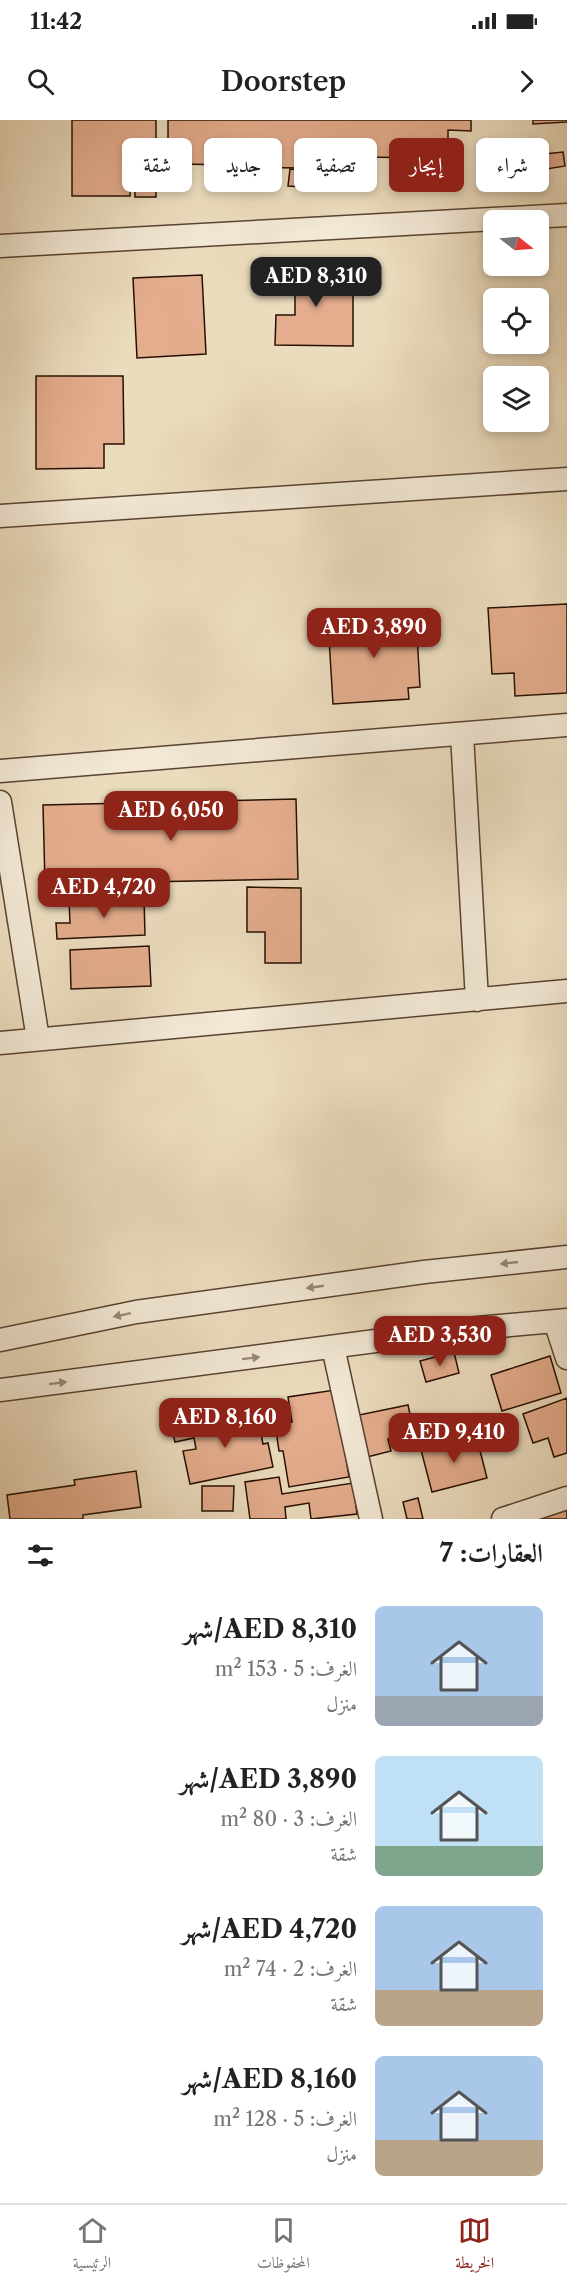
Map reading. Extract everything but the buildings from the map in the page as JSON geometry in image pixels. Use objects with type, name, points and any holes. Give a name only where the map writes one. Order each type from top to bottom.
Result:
[{"type":"street","points":[[0,246],[567,215]]},
{"type":"street","points":[[0,516],[567,479]]},
{"type":"street","points":[[0,771],[567,725]]},
{"type":"street","points":[[462,734],[477,1000]]},
{"type":"street","points":[[0,802],[38,1039]]},
{"type":"street","points":[[0,1043],[567,991]]},
{"type":"street","points":[[0,1340],[136,1312],[424,1272],[567,1257]]},
{"type":"street","points":[[0,1390],[467,1329],[561,1321],[567,1359]]},
{"type":"street","points":[[333,1347],[371,1519]]},
{"type":"street","points":[[503,1519],[567,1498]]}]
